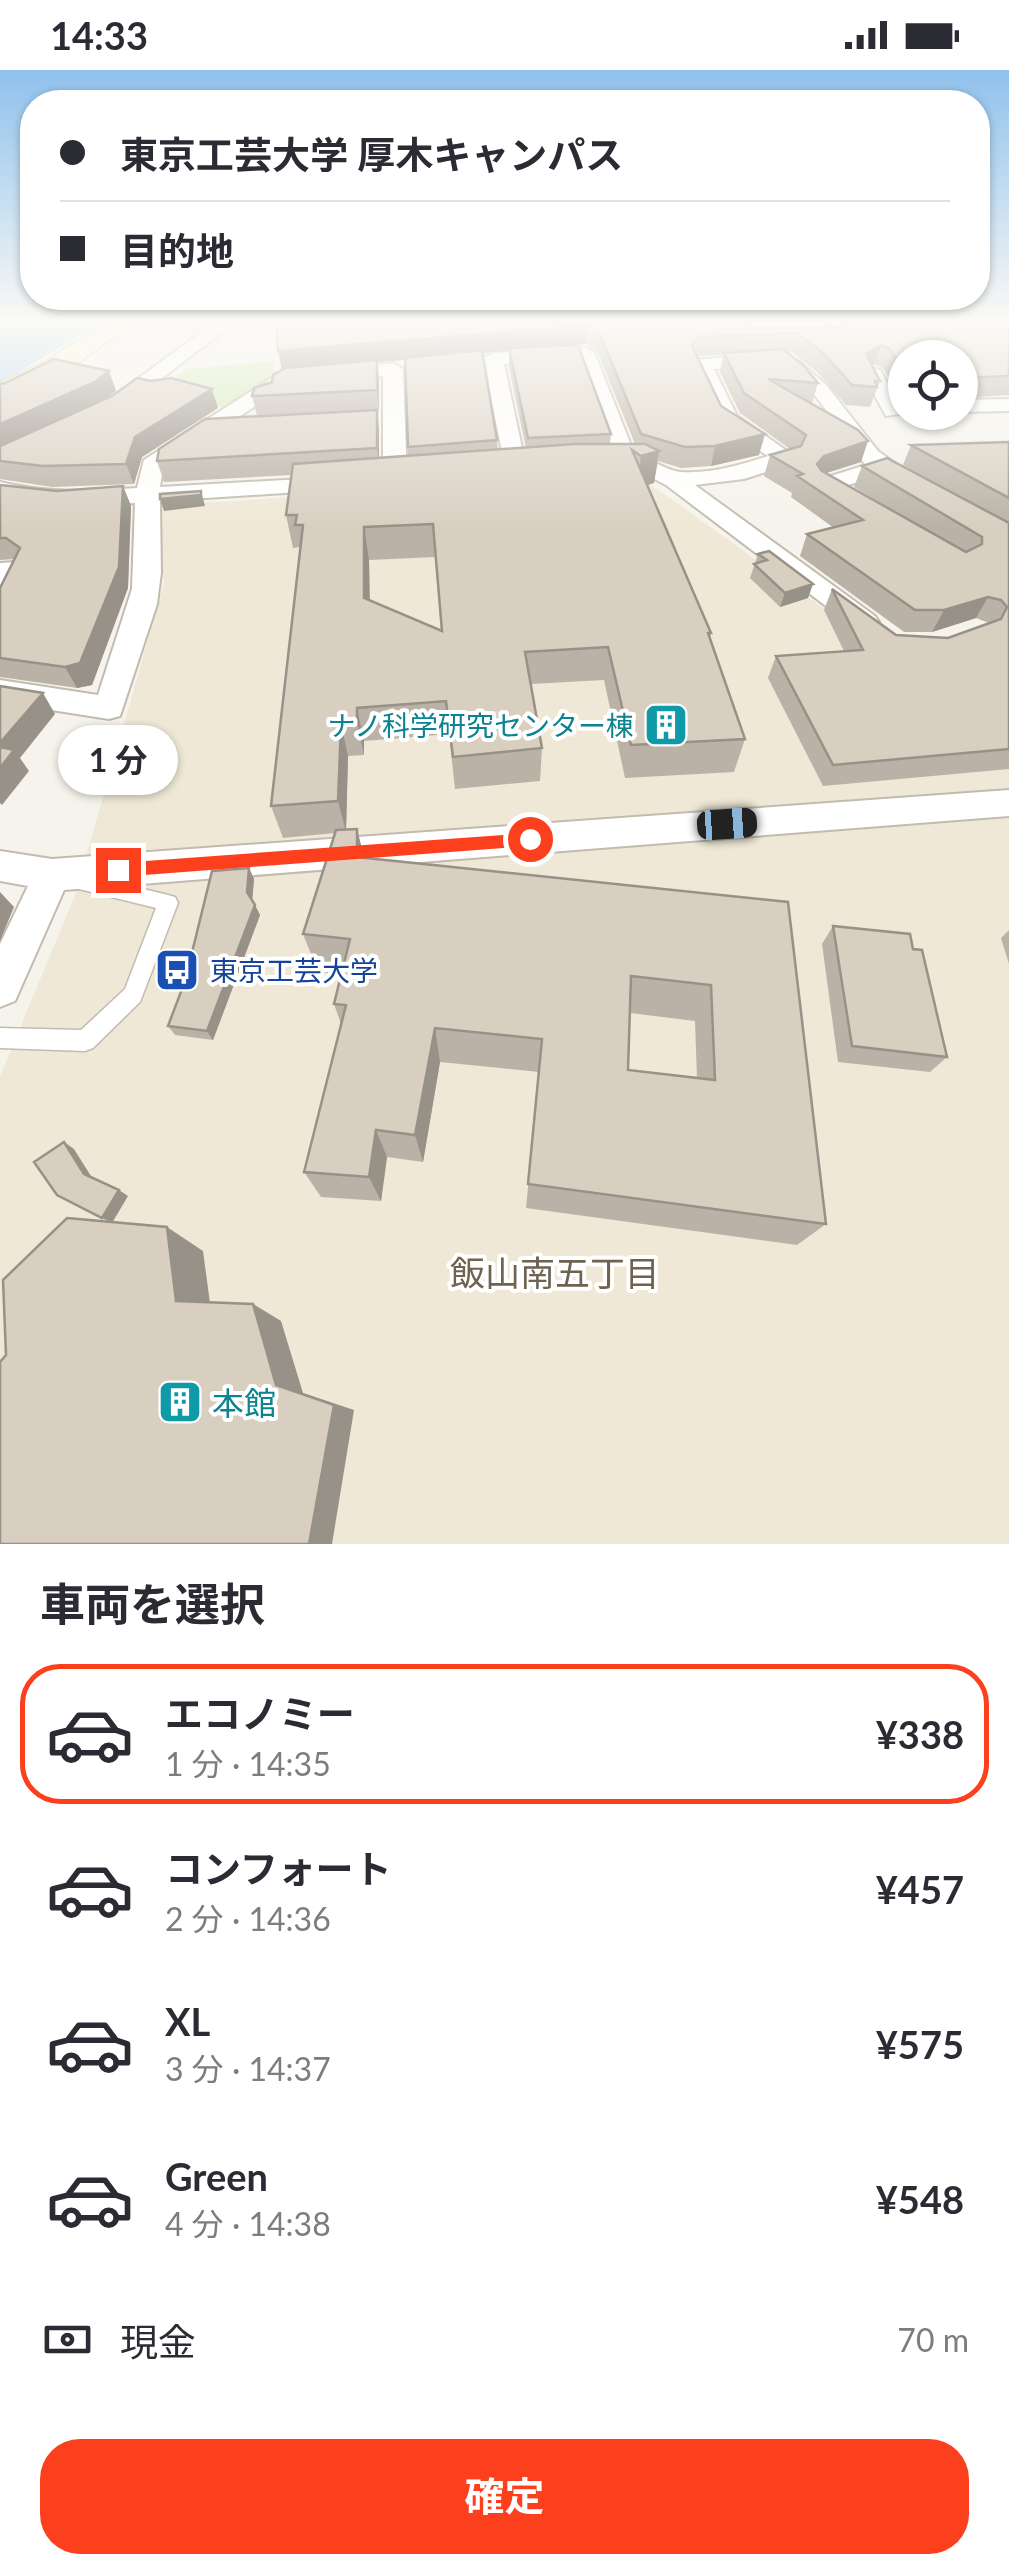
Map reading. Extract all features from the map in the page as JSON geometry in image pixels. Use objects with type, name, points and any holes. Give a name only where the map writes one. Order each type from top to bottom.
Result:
[{"type":"street","points":[[98,414],[138,391]]},
{"type":"street","points":[[0,691],[108,708],[146,591],[150,536],[145,495],[152,465],[265,391]]},
{"type":"street","points":[[376,481],[394,391]]},
{"type":"street","points":[[493,391],[516,471]]},
{"type":"street","points":[[600,391],[627,464]]},
{"type":"street","points":[[674,480],[744,472],[786,458],[728,420],[714,391]]},
{"type":"street","points":[[818,391],[881,467],[945,504]]},
{"type":"street","points":[[978,406],[1009,405]]},
{"type":"street","points":[[203,430],[241,428]]},
{"type":"street","points":[[591,464],[646,466],[674,480],[880,634]]},
{"type":"street","points":[[875,514],[826,485],[881,467]]},
{"type":"street","points":[[0,488],[15,496],[53,500],[427,478]]},
{"type":"street","points":[[0,571],[15,570],[0,602]]},
{"type":"street","points":[[0,866],[52,875],[1009,803]]},
{"type":"street","points":[[0,988],[52,875]]},
{"type":"lane","points":[[0,1038],[85,1041],[133,995],[168,903],[52,875]]},
{"type":"shaded area","points":[[636,474],[888,654],[1009,659],[1009,1544],[0,1544],[0,1076],[75,895],[164,584],[157,506]]},
{"type":"green space","points":[[158,391],[253,391],[227,408]]},
{"type":"building","points":[[0,391],[75,391],[0,424]]},
{"type":"building","points":[[119,391],[209,391],[135,437],[126,464],[43,466],[0,461],[0,446]]},
{"type":"building","points":[[253,391],[361,391],[252,396]]},
{"type":"building","points":[[406,391],[489,391],[497,440],[408,447]]},
{"type":"building","points":[[518,391],[595,391],[611,434],[528,438]]},
{"type":"building","points":[[623,391],[714,391],[721,406],[765,434],[715,446],[685,447],[641,434]]},
{"type":"building","points":[[789,391],[858,430],[868,441],[824,456],[817,464],[822,471],[966,552],[982,544],[982,537],[862,466],[887,458],[1009,523],[1009,749],[833,765],[776,656],[863,650],[832,589],[896,635],[948,638],[1001,619],[1007,607],[1001,600],[988,597],[944,610],[915,610],[807,534],[863,520],[797,476],[803,474],[770,455],[801,446],[806,435],[744,393]]},
{"type":"building","points":[[377,410],[377,448],[157,461],[159,449],[205,419]]},
{"type":"building","points":[[1009,442],[1009,498],[911,445]]},
{"type":"building","points":[[575,444],[645,444],[659,451],[641,456],[632,450],[711,633],[745,739],[631,745],[608,647],[525,652],[542,748],[453,757],[446,701],[357,708],[357,722],[341,723],[338,801],[271,806],[303,525],[295,525],[297,515],[286,515],[293,464]],"holes":[[[433,524],[442,631],[364,598],[364,527]]]},
{"type":"building","points":[[0,485],[57,491],[123,486],[119,567],[80,663],[65,667],[0,658],[0,588],[20,548],[0,538]]},
{"type":"building","points":[[201,491],[201,495],[160,499],[160,494]]},
{"type":"building","points":[[769,551],[813,584],[785,593],[754,564],[767,560],[758,554]]},
{"type":"building","points":[[0,686],[43,693],[0,743]]},
{"type":"building","points":[[0,747],[14,750],[0,768]]},
{"type":"building","points":[[357,829],[357,857],[788,902],[826,1224],[528,1184],[542,1039],[435,1028],[415,1135],[376,1130],[369,1177],[304,1172],[346,1005],[334,1004],[350,939],[303,934],[336,830]],"holes":[[[631,976],[711,985],[715,1080],[628,1070]]]},
{"type":"building","points":[[249,868],[247,892],[255,905],[207,1031],[168,1026],[185,981],[212,871]]},
{"type":"building","points":[[833,926],[910,934],[913,949],[922,950],[947,1057],[852,1046]]},
{"type":"building","points":[[64,1142],[84,1174],[119,1190],[102,1218],[57,1195],[34,1162]]},
{"type":"building","name":"本館","points":[[67,1218],[167,1227],[176,1301],[253,1304],[276,1385],[334,1405],[309,1544],[0,1544],[0,1362],[6,1355],[3,1280]]},
{"type":"place","name":"ナノ科学研究センター棟","points":[[666,725]]},
{"type":"place","name":"東京工芸大学","points":[[177,970]]},
{"type":"place","name":"本館","points":[[180,1402]]},
{"type":"district","name":"飯山南五丁目","points":[[555,1272]]},
{"type":"route","points":[[118,870],[530,839]]}]
